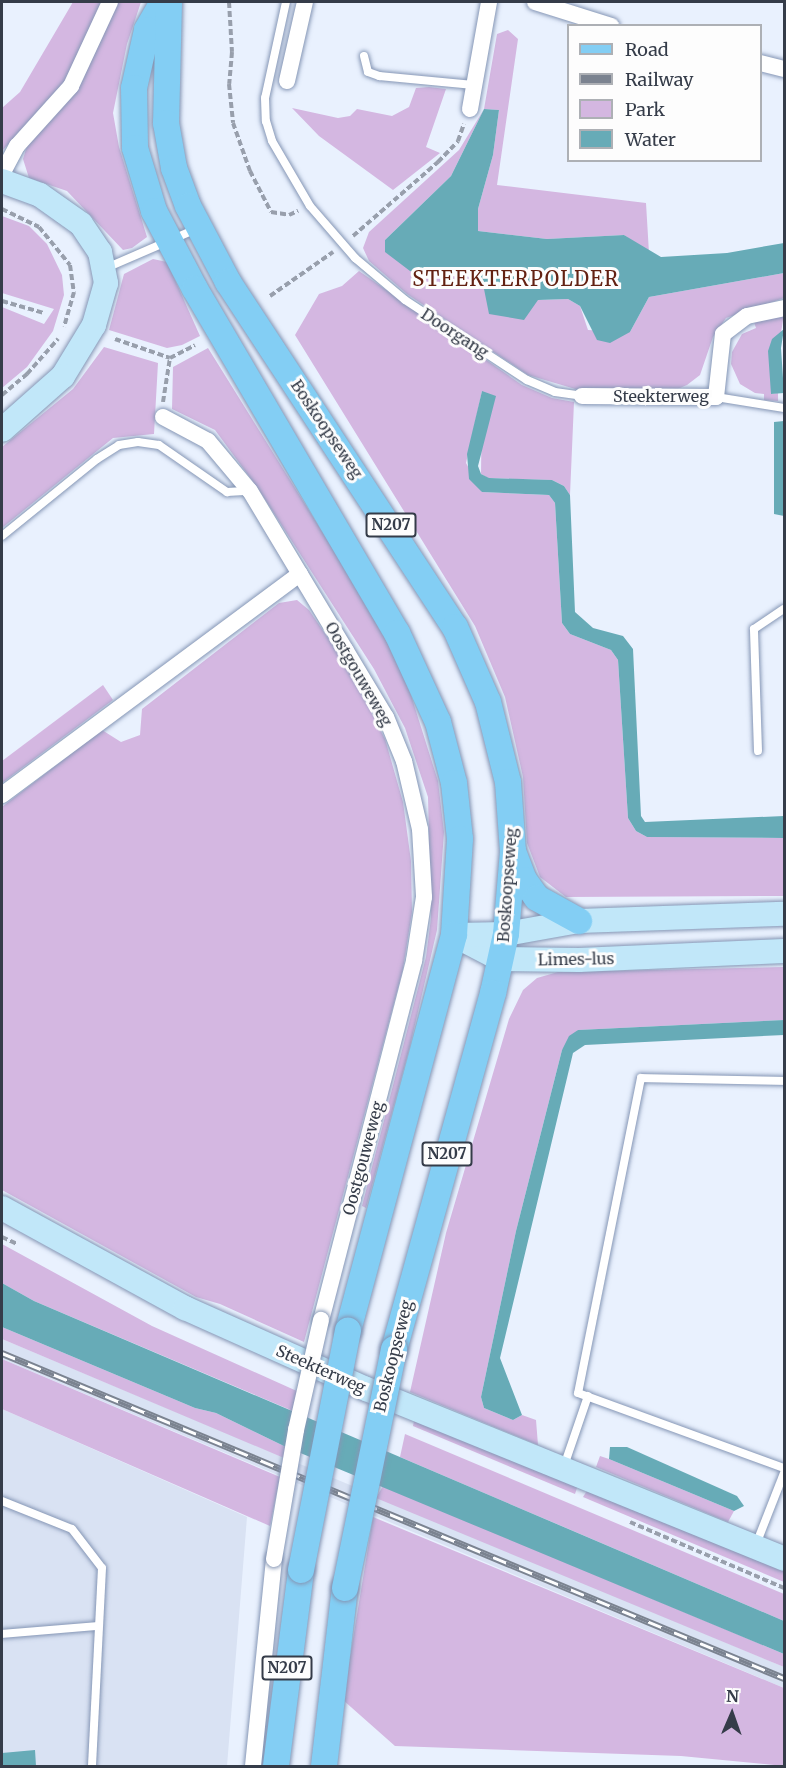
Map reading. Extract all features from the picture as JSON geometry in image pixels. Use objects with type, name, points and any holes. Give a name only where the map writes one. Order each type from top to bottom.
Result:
[{"type":"main road","name":"N207","points":[[164,2],[140,52],[133,116],[141,173],[167,241],[419,674],[445,741],[457,799],[459,887],[454,935],[348,1331],[301,1570],[276,1767]]},
{"type":"main road","name":"Boskoopseweg","points":[[169,2],[166,123],[179,186],[198,228],[228,282],[404,544],[464,644],[499,740],[508,782],[513,851],[506,934],[394,1349],[345,1588],[324,1767]]},
{"type":"main road","points":[[2,181],[40,195],[67,211],[81,224],[105,268],[101,307],[79,352],[63,376],[2,430]]},
{"type":"main road","points":[[513,851],[524,880],[537,898],[579,921]]},
{"type":"main road","name":"Limes-lus","points":[[454,935],[506,934],[579,921],[784,914]]},
{"type":"main road","name":"Limes-lus","points":[[454,935],[500,959],[579,960],[784,951]]},
{"type":"main road","name":"Steekterweg","points":[[2,1208],[185,1308],[366,1389],[784,1559]]},
{"type":"street","points":[[2,174],[28,133],[71,86],[110,2]]},
{"type":"street","points":[[287,81],[305,2]]},
{"type":"street","points":[[470,109],[489,2]]},
{"type":"street","points":[[535,2],[605,24]]},
{"type":"street","points":[[762,64],[784,69]]},
{"type":"street","name":"Steekterweg","points":[[582,396],[716,398],[723,334],[747,316],[784,308]]},
{"type":"street","name":"Oostgouweweg","points":[[163,417],[207,441],[250,491],[361,673],[396,739],[420,829],[424,897],[414,961],[321,1320],[296,1430],[274,1559],[253,1767]]},
{"type":"street","points":[[2,795],[300,574]]},
{"type":"lane","points":[[286,2],[266,98],[266,121],[272,141],[310,206],[343,244]]},
{"type":"lane","points":[[364,56],[368,72],[379,76],[474,85]]},
{"type":"lane","points":[[105,268],[198,228]]},
{"type":"lane","name":"Doorgang","points":[[343,244],[405,300],[527,380],[555,392],[582,396]]},
{"type":"lane","points":[[716,398],[784,408]]},
{"type":"lane","points":[[2,536],[97,459],[119,446],[138,442],[159,445],[227,492],[250,491]]},
{"type":"lane","points":[[758,751],[754,629],[784,609]]},
{"type":"lane","points":[[784,1081],[641,1078],[578,1393],[784,1468]]},
{"type":"lane","points":[[563,1469],[588,1396]]},
{"type":"lane","points":[[755,1547],[784,1473]]},
{"type":"lane","points":[[2,1501],[72,1529],[102,1568],[92,1767]]},
{"type":"lane","points":[[2,1634],[98,1626]]},
{"type":"path","points":[[229,2],[231,106],[249,171],[271,212],[289,215],[310,206]]},
{"type":"path","points":[[270,296],[343,244],[438,162],[458,141],[470,109]]},
{"type":"path","points":[[2,209],[39,226],[58,248],[75,281],[72,308],[61,334],[27,374],[2,395]]},
{"type":"path","points":[[2,301],[44,314]]},
{"type":"path","points":[[115,339],[170,358],[195,345]]},
{"type":"path","points":[[163,417],[170,358]]},
{"type":"shaded area","points":[[2,1339],[784,1667],[784,1688],[2,1359]]},
{"type":"shaded area","points":[[2,1409],[247,1517],[227,1766],[2,1766]]},
{"type":"green space","points":[[73,2],[102,2],[64,84],[2,151],[2,108],[20,92]]},
{"type":"green space","points":[[118,2],[141,2],[127,44],[113,113],[119,147],[147,237],[132,248],[123,250],[67,191],[29,178],[23,159],[27,146],[73,92]]},
{"type":"green space","points":[[508,30],[518,39],[497,185],[646,203],[649,253],[624,235],[547,239],[478,231],[478,209],[493,155],[499,110],[484,109],[497,34]]},
{"type":"green space","points":[[416,88],[446,89],[426,147],[440,153],[393,190],[319,136],[292,108],[338,118],[350,116],[357,109],[392,116],[409,107]]},
{"type":"green space","points":[[484,109],[451,176],[385,240],[429,274],[451,271],[538,300],[568,299],[580,306],[588,330],[630,332],[649,297],[784,273],[784,298],[726,318],[713,337],[700,375],[687,385],[675,390],[582,391],[528,375],[407,294],[369,261],[363,248],[369,232],[459,150]]},
{"type":"green space","points":[[2,216],[29,226],[47,244],[62,275],[64,295],[53,331],[27,367],[2,388],[2,307],[44,324],[54,309],[2,293]]},
{"type":"green space","points":[[153,259],[167,262],[200,336],[182,345],[167,348],[109,330],[124,274]]},
{"type":"green space","points":[[359,271],[522,385],[552,398],[574,402],[570,495],[564,486],[552,480],[488,478],[481,474],[482,391],[466,463],[482,492],[549,495],[555,503],[562,623],[570,634],[611,650],[618,660],[628,818],[636,831],[647,837],[784,838],[784,896],[566,897],[540,877],[527,843],[523,777],[505,697],[475,626],[295,335],[319,294],[342,286]]},
{"type":"green space","points":[[784,313],[772,394],[778,393],[778,401],[764,400],[764,394],[755,393],[740,384],[731,364],[732,352],[742,334],[756,328],[754,322]]},
{"type":"green space","points":[[104,347],[158,363],[154,434],[113,438],[2,528],[2,447],[73,389]]},
{"type":"green space","points":[[208,348],[354,583],[404,673],[438,781],[444,832],[437,930],[410,1046],[366,1208],[362,1206],[426,957],[431,918],[428,797],[405,728],[374,669],[257,487],[215,430],[172,409],[173,367]]},
{"type":"green space","points":[[297,600],[309,610],[349,669],[385,739],[403,802],[411,861],[412,912],[403,969],[304,1342],[220,1304],[196,1297],[2,1190],[2,807],[102,730],[121,742],[140,735],[142,709],[279,603]]},
{"type":"green space","points":[[103,685],[113,700],[2,783],[2,761]]},
{"type":"green space","points":[[784,967],[784,1020],[578,1030],[562,1050],[516,1231],[481,1397],[484,1408],[513,1420],[522,1415],[536,1420],[538,1445],[410,1392],[446,1233],[509,1019],[523,990],[537,978],[558,972]]},
{"type":"green space","points":[[2,1244],[152,1326],[299,1392],[293,1411],[34,1301],[2,1283]]},
{"type":"green space","points":[[2,1327],[195,1408],[216,1413],[286,1447],[284,1458],[2,1339]]},
{"type":"green space","points":[[2,1359],[280,1477],[270,1526],[2,1409]]},
{"type":"green space","points":[[414,1421],[578,1485],[575,1494],[413,1426]]},
{"type":"green space","points":[[405,1434],[784,1594],[784,1621],[400,1457]]},
{"type":"green space","points":[[600,1456],[734,1511],[728,1522],[596,1467]]},
{"type":"green space","points":[[383,1486],[784,1654],[784,1667],[376,1498]]},
{"type":"green space","points":[[588,1489],[784,1571],[784,1582],[583,1497]]},
{"type":"green space","points":[[373,1517],[784,1688],[784,1766],[681,1756],[395,1746],[343,1700]]},
{"type":"water","points":[[484,109],[499,110],[493,155],[478,209],[478,231],[547,239],[624,235],[661,257],[727,253],[784,243],[784,273],[649,297],[630,332],[610,343],[597,340],[580,306],[568,299],[538,300],[524,320],[489,314],[483,284],[475,277],[451,271],[429,274],[410,271],[385,252],[385,240],[451,176]]},
{"type":"water","points":[[784,329],[781,348],[784,393],[771,394],[768,351],[772,339]]},
{"type":"water","points":[[482,391],[496,396],[478,466],[481,474],[489,478],[552,480],[564,486],[570,495],[575,612],[593,628],[623,636],[633,649],[641,816],[645,822],[784,816],[784,838],[647,837],[636,831],[628,818],[618,660],[611,650],[570,634],[562,623],[555,503],[549,495],[482,492],[469,479],[467,454]]},
{"type":"water","points":[[784,421],[784,516],[774,514],[774,422]]},
{"type":"water","points":[[784,1020],[784,1035],[585,1045],[573,1053],[500,1358],[522,1415],[513,1420],[484,1408],[481,1397],[516,1231],[562,1050],[569,1036],[578,1030]]},
{"type":"water","points":[[2,1283],[34,1301],[784,1621],[784,1654],[286,1447],[216,1413],[195,1408],[2,1327]]},
{"type":"water","points":[[610,1447],[627,1447],[737,1496],[744,1506],[734,1511],[609,1459]]},
{"type":"water","points":[[35,1750],[36,1766],[2,1766],[2,1753]]},
{"type":"railway","points":[[2,1353],[784,1678]]},
{"type":"district","name":"STEEKTERPOLDER","points":[[516,278]]}]
